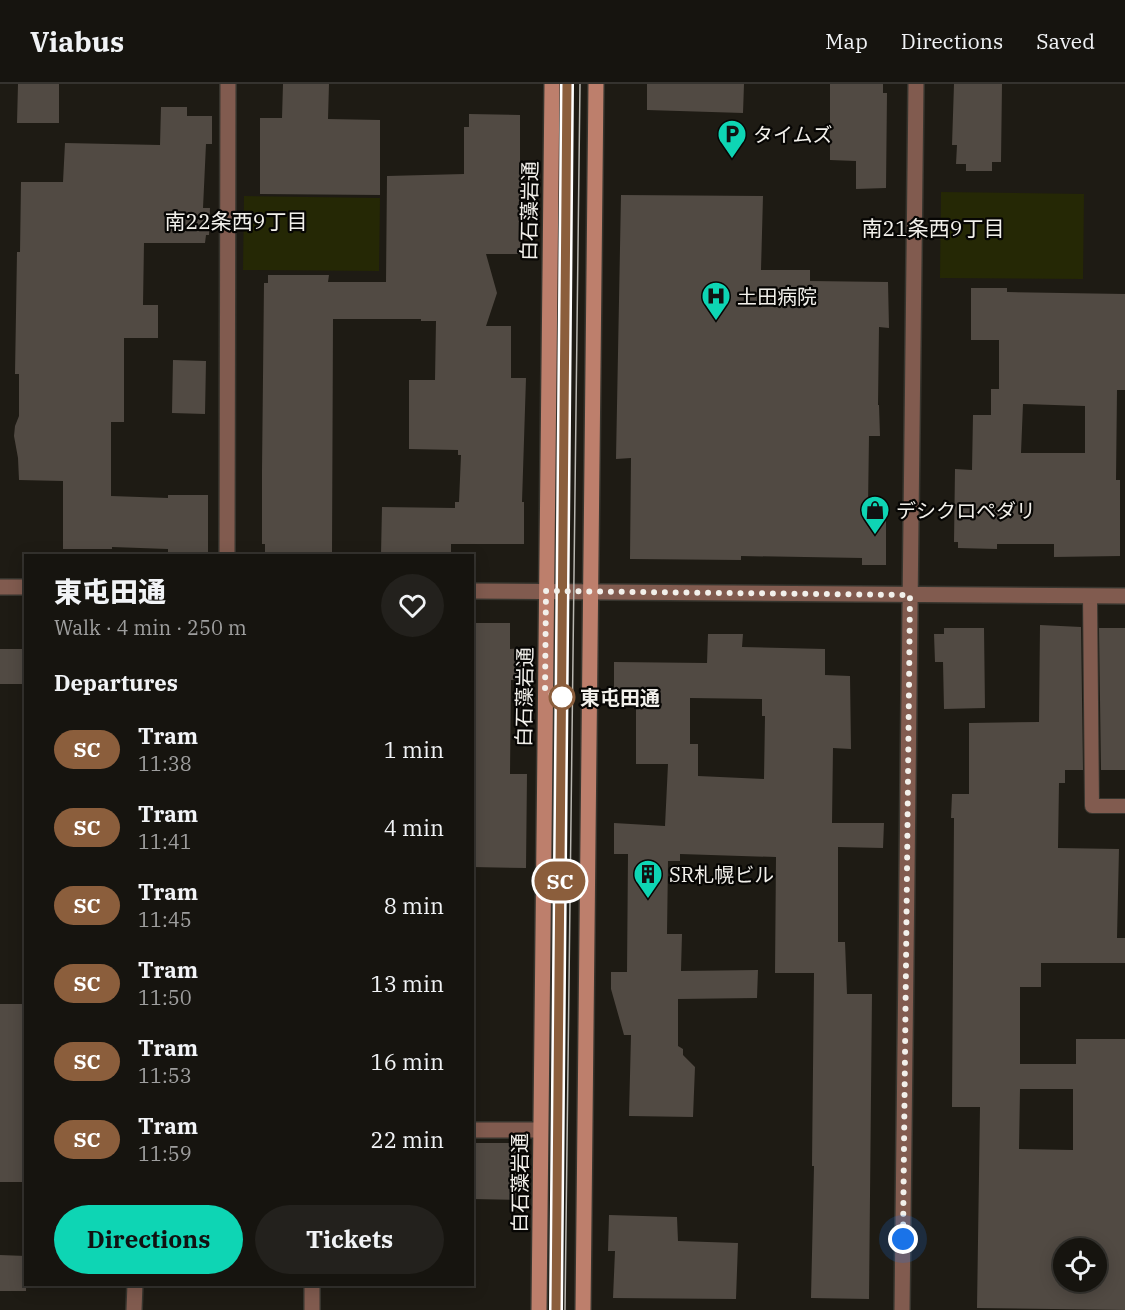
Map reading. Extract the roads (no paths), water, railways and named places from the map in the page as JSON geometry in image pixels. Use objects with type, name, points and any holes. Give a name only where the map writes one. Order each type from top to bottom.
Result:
[{"type":"main road","name":"白石藻岩通","points":[[538,1310],[552,84]]},
{"type":"main road","points":[[583,1310],[596,84]]},
{"type":"street","points":[[227,554],[228,84]]},
{"type":"street","points":[[902,1310],[916,84]]},
{"type":"street","points":[[0,587],[24,587]]},
{"type":"street","points":[[474,591],[1125,596]]},
{"type":"street","points":[[474,1130],[540,1130]]},
{"type":"street","points":[[134,1310],[135,1286]]},
{"type":"street","points":[[312,1286],[312,1310]]},
{"type":"lane","points":[[1090,596],[1092,807],[1125,806]]},
{"type":"tram line","points":[[556,1310],[567,84]]},
{"type":"tram line","name":"SC","points":[[556,1310],[567,84]]},
{"type":"tram line","points":[[565,1310],[580,84]]},
{"type":"place","name":"タイムズ","points":[[732,160]]},
{"type":"place","name":"土田病院","points":[[716,322]]},
{"type":"place","name":"デシクロペダリ","points":[[875,536]]},
{"type":"place","name":"東屯田通","points":[[562,697]]},
{"type":"place","name":"SR札幌ビル","points":[[648,900]]},
{"type":"district","name":"南22条西9丁目","points":[[236,221]]},
{"type":"district","name":"南21条西9丁目","points":[[933,228]]}]
